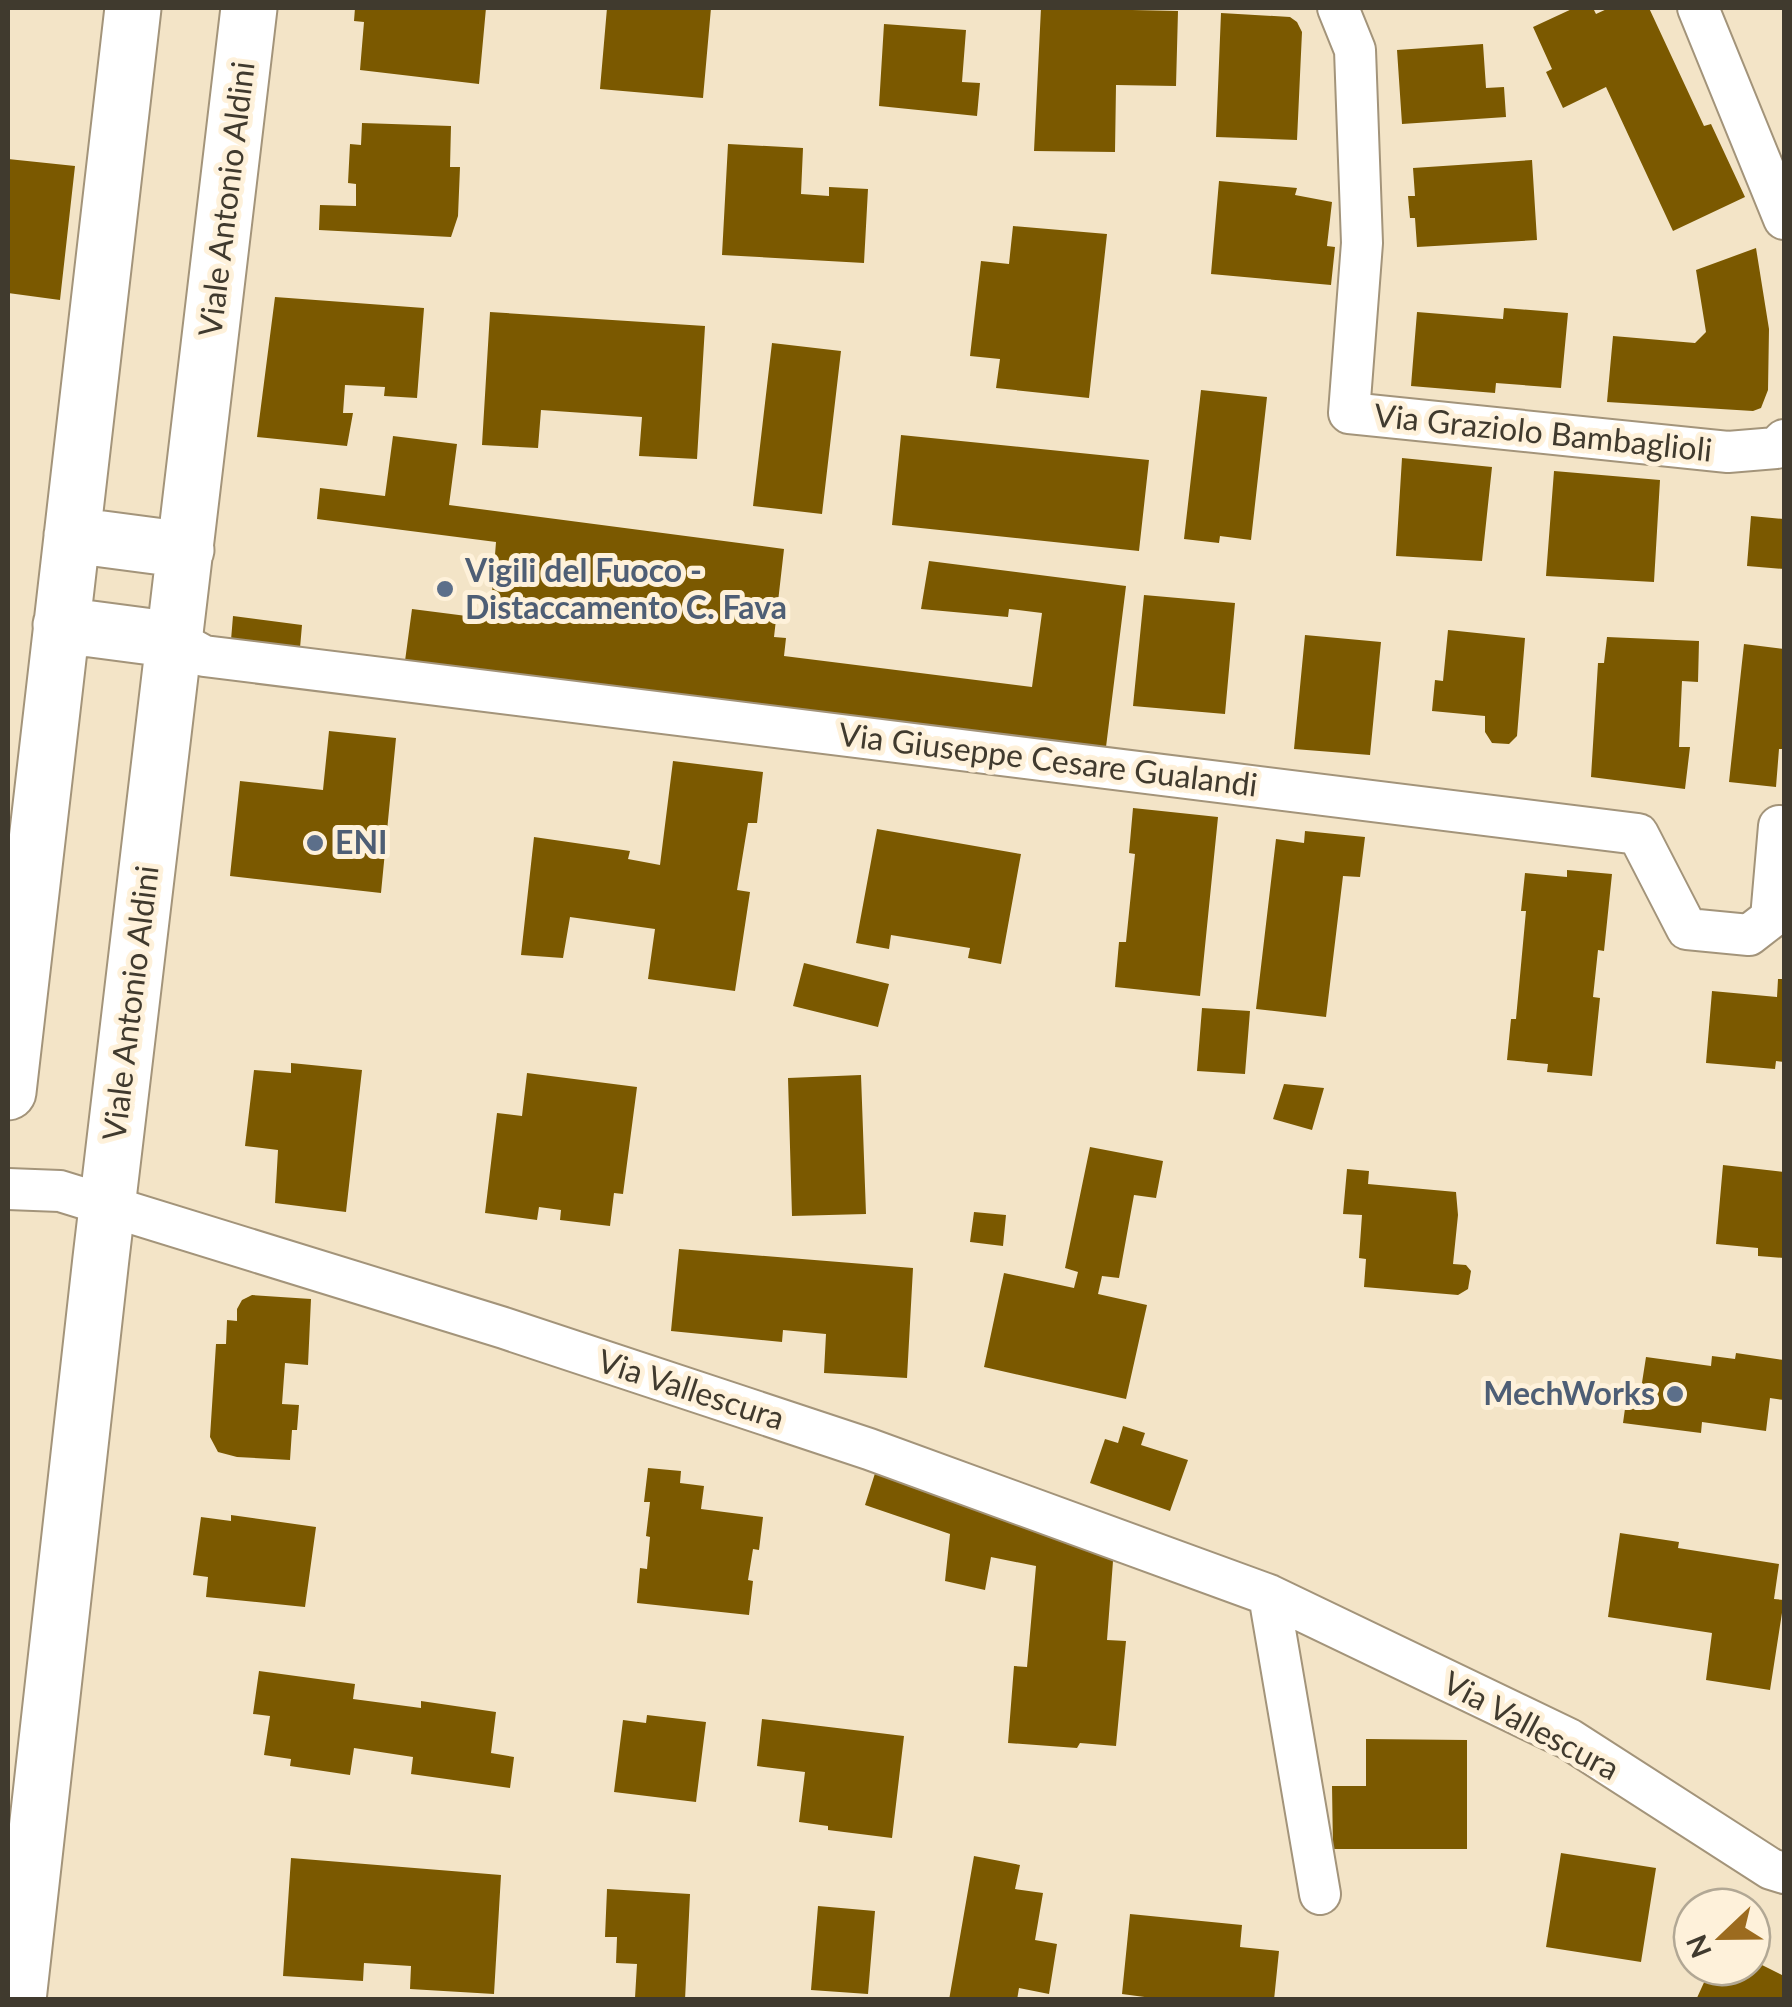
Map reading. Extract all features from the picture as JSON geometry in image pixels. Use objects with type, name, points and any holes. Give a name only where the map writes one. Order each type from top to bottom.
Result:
[{"type":"main road","points":[[8,1092],[133,8]]},
{"type":"main road","name":"Viale Antonio Aldini","points":[[18,2000],[107,1206],[250,8]]},
{"type":"main road","points":[[72,535],[186,550]]},
{"type":"main road","points":[[60,625],[175,640]]},
{"type":"street","name":"Via Graziolo Bambaglioli","points":[[1338,8],[1355,50],[1362,244],[1348,413],[1728,452],[1776,448],[1784,440]]},
{"type":"street","points":[[1698,8],[1784,219]]},
{"type":"street","name":"Via Giuseppe Cesare Gualandi","points":[[175,640],[204,656],[1638,834],[1687,928],[1749,935],[1771,918],[1779,826]]},
{"type":"street","name":"Via Vallescura","points":[[8,1189],[60,1191],[504,1328],[869,1448],[1268,1595],[1569,1739],[1784,1873]]},
{"type":"street","points":[[1268,1595],[1320,1894]]},
{"type":"building","points":[[355,8],[486,8],[479,84],[360,70],[364,22],[354,21]]},
{"type":"building","points":[[607,8],[711,8],[703,98],[600,89]]},
{"type":"building","points":[[1041,8],[1178,11],[1176,86],[1116,85],[1115,152],[1034,151]]},
{"type":"building","points":[[1574,8],[1593,8],[1596,14],[1609,8],[1649,8],[1704,126],[1711,124],[1745,197],[1673,231],[1606,87],[1563,108],[1546,72],[1552,69],[1533,27]]},
{"type":"building","points":[[1221,13],[1290,17],[1297,22],[1302,32],[1297,140],[1216,137]]},
{"type":"building","points":[[884,24],[966,30],[962,82],[980,83],[977,116],[879,106]]},
{"type":"building","points":[[1483,44],[1486,88],[1504,87],[1506,117],[1402,124],[1397,50]]},
{"type":"building","points":[[362,123],[451,126],[450,167],[460,167],[458,216],[451,237],[319,230],[320,205],[356,206],[356,184],[348,183],[350,144],[361,145]]},
{"type":"building","points":[[728,144],[803,148],[801,194],[829,196],[829,187],[868,189],[864,263],[722,255]]},
{"type":"building","points":[[8,159],[75,166],[60,300],[8,293]]},
{"type":"building","points":[[1532,160],[1537,240],[1417,247],[1415,218],[1410,218],[1408,196],[1415,196],[1413,168]]},
{"type":"building","points":[[1219,181],[1297,188],[1295,195],[1332,202],[1327,246],[1335,247],[1331,285],[1211,274]]},
{"type":"building","points":[[1013,226],[1107,234],[1089,398],[996,388],[1000,359],[970,356],[981,261],[1009,264]]},
{"type":"building","points":[[1756,248],[1769,329],[1768,390],[1761,408],[1753,411],[1607,402],[1613,336],[1695,343],[1706,332],[1696,270]]},
{"type":"building","points":[[275,297],[424,308],[417,398],[384,396],[385,387],[345,385],[343,413],[353,413],[347,446],[257,437]]},
{"type":"building","points":[[1504,308],[1568,313],[1561,388],[1496,383],[1495,393],[1411,386],[1417,312],[1503,319]]},
{"type":"building","points":[[490,312],[705,326],[697,459],[639,456],[642,417],[541,410],[538,448],[482,445]]},
{"type":"building","points":[[772,343],[841,351],[822,514],[753,506]]},
{"type":"building","points":[[1201,390],[1267,397],[1251,540],[1220,536],[1219,543],[1184,539]]},
{"type":"building","points":[[901,435],[1149,460],[1139,551],[892,525]]},
{"type":"building","points":[[393,436],[457,444],[449,505],[784,549],[774,637],[786,638],[784,656],[1032,687],[1042,613],[1009,609],[1008,617],[921,609],[929,561],[1126,586],[1106,747],[405,661],[412,609],[490,619],[496,542],[317,519],[320,488],[385,496]]},
{"type":"building","points":[[1402,458],[1492,467],[1482,561],[1396,556]]},
{"type":"building","points":[[1554,471],[1660,480],[1654,582],[1546,576]]},
{"type":"building","points":[[1751,516],[1784,519],[1784,569],[1747,566]]},
{"type":"building","points":[[1144,595],[1235,603],[1225,714],[1133,706]]},
{"type":"building","points":[[233,616],[302,625],[300,648],[231,640]]},
{"type":"building","points":[[1448,630],[1525,638],[1517,736],[1509,744],[1492,743],[1485,732],[1485,716],[1432,711],[1435,680],[1443,681]]},
{"type":"building","points":[[1305,635],[1381,642],[1370,755],[1294,749]]},
{"type":"building","points":[[1607,637],[1699,641],[1698,682],[1682,681],[1679,747],[1690,747],[1685,789],[1591,777],[1598,663],[1604,663]]},
{"type":"building","points":[[1744,644],[1784,649],[1784,749],[1779,749],[1776,787],[1729,782]]},
{"type":"building","points":[[329,731],[396,738],[381,893],[230,876],[240,781],[323,790]]},
{"type":"building","points":[[673,761],[763,772],[757,823],[748,823],[737,890],[750,892],[735,991],[648,979],[655,929],[570,917],[563,958],[521,955],[534,837],[630,851],[628,859],[660,865]]},
{"type":"building","points":[[1133,808],[1218,817],[1200,996],[1115,987],[1119,942],[1126,942],[1135,854],[1129,853]]},
{"type":"building","points":[[877,829],[1021,854],[1001,964],[968,958],[970,948],[891,935],[889,949],[856,943]]},
{"type":"building","points":[[1305,831],[1365,837],[1360,877],[1343,876],[1326,1017],[1256,1009],[1276,839],[1304,843]]},
{"type":"building","points":[[1567,870],[1612,874],[1604,951],[1598,950],[1593,997],[1600,998],[1592,1076],[1547,1072],[1548,1064],[1507,1060],[1511,1019],[1516,1019],[1526,911],[1521,911],[1525,873],[1567,877]]},
{"type":"building","points":[[804,963],[889,984],[878,1027],[793,1006]]},
{"type":"building","points":[[1778,979],[1784,979],[1784,1062],[1776,1061],[1775,1069],[1706,1063],[1712,991],[1777,997]]},
{"type":"building","points":[[1202,1008],[1250,1011],[1245,1074],[1197,1071]]},
{"type":"building","points":[[291,1063],[362,1070],[346,1212],[275,1203],[278,1150],[245,1146],[254,1070],[291,1073]]},
{"type":"building","points":[[527,1073],[637,1087],[623,1194],[614,1193],[610,1226],[560,1220],[561,1210],[539,1207],[537,1220],[485,1213],[497,1113],[522,1116]]},
{"type":"building","points":[[861,1075],[866,1214],[792,1216],[788,1078]]},
{"type":"building","points":[[1284,1084],[1324,1088],[1312,1130],[1273,1119]]},
{"type":"building","points":[[1090,1147],[1163,1161],[1156,1198],[1134,1195],[1119,1278],[1102,1276],[1098,1294],[1147,1305],[1126,1399],[984,1367],[1004,1273],[1074,1288],[1078,1272],[1065,1268]]},
{"type":"building","points":[[1723,1165],[1784,1172],[1784,1258],[1758,1256],[1758,1248],[1716,1244]]},
{"type":"building","points":[[1347,1169],[1369,1171],[1368,1184],[1456,1192],[1453,1264],[1466,1265],[1471,1271],[1468,1289],[1458,1295],[1364,1287],[1366,1259],[1359,1258],[1362,1215],[1343,1214]]},
{"type":"building","points":[[974,1212],[1006,1215],[1003,1246],[970,1242]]},
{"type":"building","points":[[679,1249],[913,1268],[907,1378],[824,1373],[826,1334],[783,1330],[782,1342],[671,1331]]},
{"type":"building","points":[[252,1295],[311,1299],[308,1365],[285,1363],[282,1404],[299,1405],[290,1460],[218,1452],[210,1437],[216,1344],[226,1344],[227,1320],[237,1321],[242,1300]]},
{"type":"building","points":[[1736,1353],[1784,1360],[1784,1400],[1770,1398],[1766,1431],[1702,1422],[1701,1433],[1623,1423],[1628,1387],[1641,1389],[1646,1357],[1711,1366],[1712,1356],[1735,1359]]},
{"type":"building","points":[[1123,1426],[1145,1433],[1141,1445],[1188,1460],[1170,1511],[1090,1483],[1105,1439],[1118,1443]]},
{"type":"building","points":[[877,1467],[1114,1548],[1107,1640],[1126,1641],[1116,1746],[1080,1743],[1077,1748],[1008,1743],[1014,1666],[1027,1667],[1036,1566],[991,1557],[985,1590],[945,1581],[950,1534],[865,1505]]},
{"type":"building","points":[[648,1468],[681,1471],[680,1483],[704,1486],[701,1509],[763,1517],[759,1550],[753,1549],[748,1580],[753,1581],[749,1615],[637,1603],[640,1568],[647,1569],[650,1537],[646,1536],[650,1502],[644,1502]]},
{"type":"building","points":[[231,1515],[316,1527],[305,1607],[206,1597],[208,1577],[193,1575],[201,1517],[231,1521]]},
{"type":"building","points":[[1620,1533],[1679,1542],[1678,1548],[1779,1564],[1774,1599],[1784,1600],[1770,1690],[1706,1680],[1712,1633],[1608,1617]]},
{"type":"building","points":[[259,1671],[355,1684],[353,1699],[421,1708],[421,1701],[496,1712],[491,1753],[514,1757],[510,1788],[411,1774],[413,1757],[354,1748],[350,1775],[290,1766],[291,1759],[264,1755],[270,1716],[253,1714]]},
{"type":"building","points":[[647,1715],[706,1722],[696,1802],[614,1792],[623,1720],[646,1723]]},
{"type":"building","points":[[762,1719],[904,1736],[892,1838],[799,1822],[805,1772],[757,1766]]},
{"type":"building","points":[[1366,1739],[1467,1740],[1467,1849],[1333,1849],[1332,1786],[1366,1786]]},
{"type":"building","points":[[1561,1853],[1656,1868],[1641,1962],[1546,1947]]},
{"type":"building","points":[[974,1856],[1020,1865],[1015,1889],[1043,1893],[1035,1940],[1057,1944],[1049,1994],[1019,1988],[1017,2000],[949,2000]]},
{"type":"building","points":[[291,1858],[501,1875],[494,1994],[410,1989],[411,1966],[364,1963],[363,1981],[283,1976]]},
{"type":"building","points":[[607,1889],[690,1894],[685,2000],[635,1998],[637,1964],[616,1963],[617,1937],[605,1937]]},
{"type":"building","points":[[818,1906],[875,1911],[868,1994],[811,1990]]},
{"type":"building","points":[[1130,1914],[1242,1925],[1240,1947],[1279,1951],[1274,2000],[1167,2000],[1122,1994]]},
{"type":"building","points":[[1772,1970],[1784,1976],[1784,2000],[1696,2000],[1702,1987],[1772,1987]]},
{"type":"place","name":"Vigili del Fuoco - Distaccamento C. Fava","points":[[445,589]]},
{"type":"place","name":"ENI","points":[[315,843]]},
{"type":"place","name":"MechWorks","points":[[1675,1394]]}]
